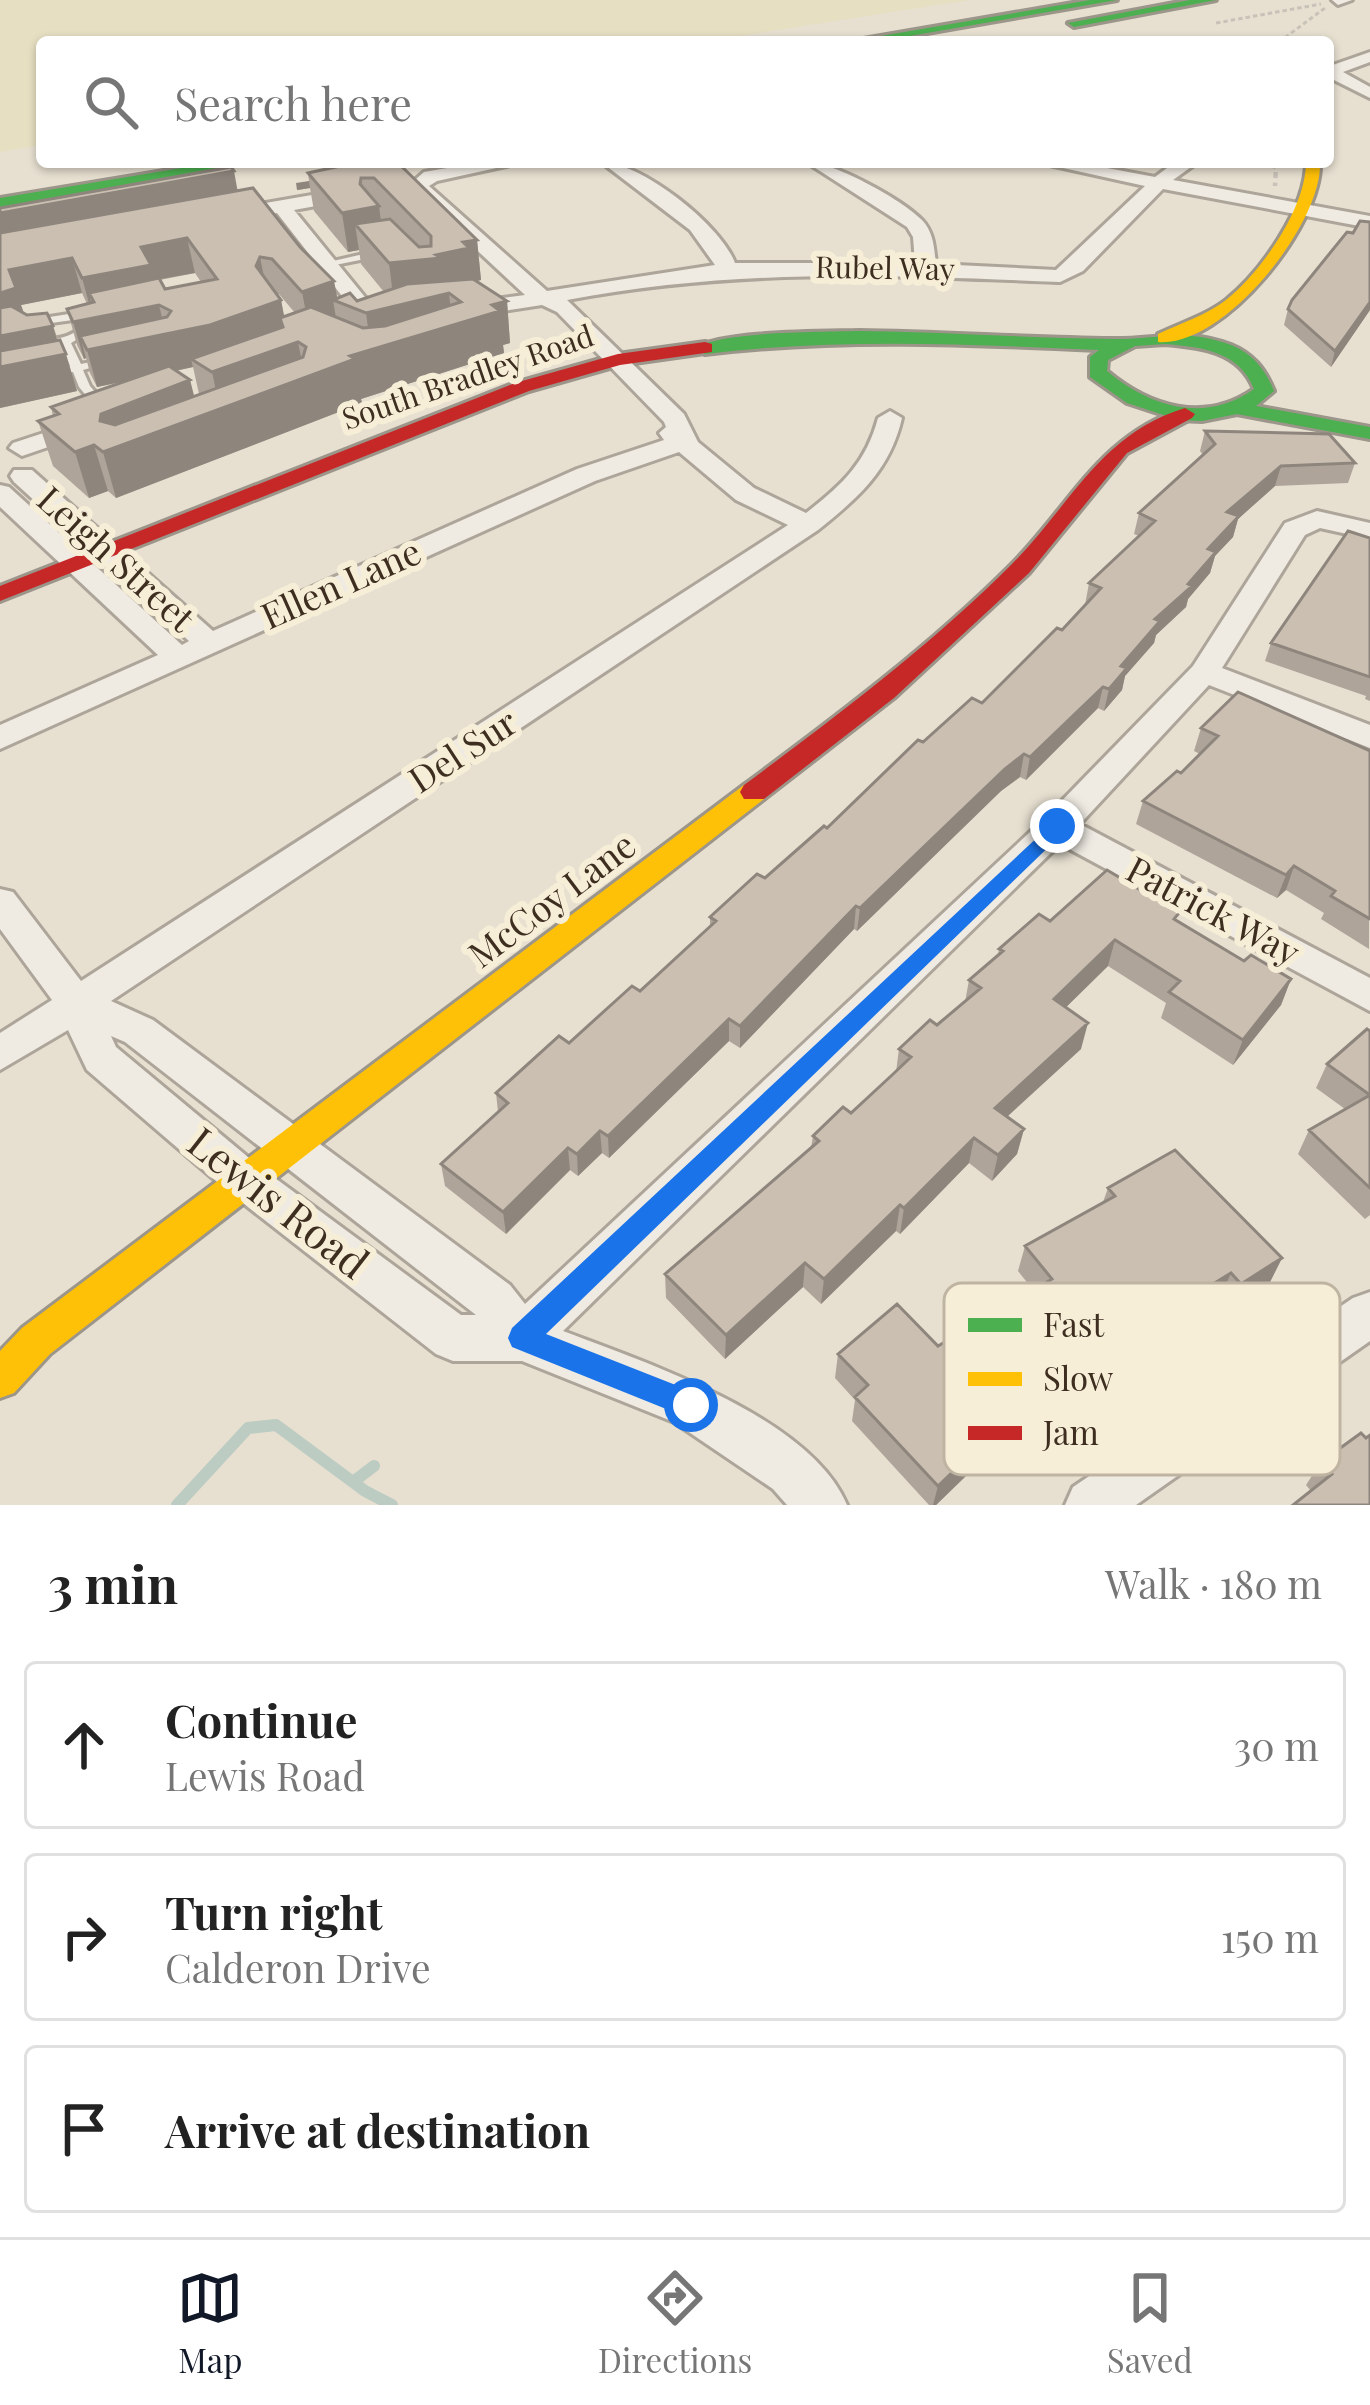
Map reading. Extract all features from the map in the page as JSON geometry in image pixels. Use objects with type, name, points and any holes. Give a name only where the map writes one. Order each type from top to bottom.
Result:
[{"type":"main road","points":[[889,36],[1111,0]]},
{"type":"main road","points":[[998,36],[1210,0]]},
{"type":"main road","points":[[0,180],[73,168]]},
{"type":"main road","points":[[0,203],[209,168]]},
{"type":"main road","points":[[1166,338],[1234,303],[1304,208],[1315,168]]},
{"type":"main road","points":[[1234,303],[1242,357]]},
{"type":"main road","name":"South Bradley Road","points":[[0,594],[522,387],[607,363],[764,339],[898,336],[1117,345],[1166,338]]},
{"type":"main road","points":[[1166,338],[1207,344],[1242,357],[1265,383],[1363,431]]},
{"type":"main road","name":"South Bradley Road","points":[[983,342],[1005,352],[1070,362],[1152,408],[1185,413]]},
{"type":"main road","points":[[1117,345],[1100,357],[1120,449]]},
{"type":"main road","points":[[1240,410],[1260,398],[1265,383]]},
{"type":"main road","points":[[1185,413],[1240,410],[1363,431]]},
{"type":"main road","name":"McCoy Lane","points":[[0,1379],[36,1341],[885,692],[1022,568],[1120,449],[1185,413]]},
{"type":"street","points":[[1370,58],[1336,69],[1334,74],[1370,93]]},
{"type":"street","points":[[479,168],[431,176],[417,186],[538,295],[542,311],[675,419],[686,441],[745,494],[808,524]]},
{"type":"street","points":[[618,168],[713,240],[727,260],[727,270]]},
{"type":"street","points":[[825,168],[914,223],[923,237],[926,268]]},
{"type":"street","points":[[1080,168],[1370,222]]},
{"type":"street","name":"Rubel Way","points":[[446,311],[727,270],[926,268],[1060,276],[1181,168]]},
{"type":"street","points":[[204,220],[383,188]]},
{"type":"street","points":[[280,206],[326,264],[362,322],[399,314]]},
{"type":"street","points":[[9,469],[120,414]]},
{"type":"street","name":"Del Sur","points":[[0,1054],[808,524],[870,472],[884,449],[890,418]]},
{"type":"street","name":"Ellen Lane","points":[[0,737],[586,475],[686,441]]},
{"type":"street","name":"Leigh Street","points":[[9,469],[209,643]]},
{"type":"street","name":"Leigh Street","points":[[9,469],[78,563],[178,656]]},
{"type":"street","points":[[522,1338],[1057,826],[1204,672],[1295,529],[1317,519],[1370,531]]},
{"type":"street","points":[[1204,672],[1370,737]]},
{"type":"street","name":"Patrick Way","points":[[1057,826],[1370,996]]},
{"type":"street","name":"Lewis Road","points":[[0,902],[76,1003],[101,1058],[244,1180],[453,1338],[522,1338],[691,1405],[790,1471],[821,1505]]},
{"type":"street","name":"Lewis Road","points":[[76,1003],[139,1031],[493,1300],[522,1338]]},
{"type":"street","points":[[1340,1334],[1370,1314]]},
{"type":"street","points":[[1090,1505],[1134,1475]]},
{"type":"lane","points":[[326,264],[400,250]]},
{"type":"lane","points":[[89,322],[85,333],[65,341],[41,342],[21,336],[52,318],[75,316],[89,322],[111,318]]},
{"type":"lane","points":[[65,341],[85,387],[120,414]]},
{"type":"lane","points":[[38,376],[123,358]]},
{"type":"path","points":[[1288,36],[1323,8],[1341,2]]},
{"type":"path","points":[[1274,190],[1276,168]]},
{"type":"shaded area","points":[[0,0],[970,0],[740,36],[36,36],[36,146],[0,152]]},
{"type":"building","points":[[225,168],[234,171],[0,213],[0,208]]},
{"type":"building","points":[[331,168],[403,168],[477,240],[463,242],[469,248],[436,255],[441,258],[389,263],[355,224],[390,219],[419,247],[431,246],[431,236],[374,178],[361,178],[360,184],[379,206],[342,213],[308,173]]},
{"type":"building","points":[[253,188],[334,281],[302,292],[272,259],[260,257],[256,266],[281,300],[210,325],[87,350],[80,336],[167,317],[171,311],[159,305],[73,322],[67,309],[94,302],[89,293],[159,278],[165,289],[217,279],[187,238],[141,247],[151,265],[82,278],[72,258],[9,270],[16,288],[0,293],[0,233]]},
{"type":"building","points":[[1360,221],[1370,222],[1370,302],[1335,351],[1288,309]]},
{"type":"building","points":[[473,279],[507,301],[492,305],[500,311],[350,356],[355,359],[103,452],[94,445],[75,452],[38,421],[59,414],[51,407],[169,366],[190,380],[101,414],[100,421],[115,425],[303,357],[306,347],[298,342],[212,372],[191,359],[283,327],[280,318],[311,307],[363,328],[385,326],[461,302],[449,293],[366,313],[333,300],[350,293],[357,301],[407,284]]},
{"type":"building","points":[[11,306],[27,315],[47,313],[53,326],[0,336],[0,308]]},
{"type":"building","points":[[60,340],[66,354],[0,367],[0,351]]},
{"type":"building","points":[[1205,431],[1329,434],[1355,463],[1281,466],[1227,512],[1239,516],[1208,549],[1216,552],[1188,584],[1192,586],[1155,619],[1160,621],[1121,666],[1127,668],[1109,689],[1103,687],[1030,757],[1024,754],[1005,769],[860,908],[856,906],[740,1026],[729,1019],[608,1136],[600,1131],[577,1154],[568,1148],[503,1212],[441,1164],[508,1103],[496,1093],[559,1036],[569,1043],[632,986],[640,991],[716,921],[710,917],[757,874],[765,878],[827,828],[918,740],[923,742],[972,698],[982,703],[1057,628],[1062,630],[1101,588],[1089,583],[1155,521],[1139,513],[1215,444]]},
{"type":"building","points":[[1348,531],[1370,538],[1370,677],[1271,643]]},
{"type":"building","points":[[1238,692],[1370,751],[1370,919],[1294,866],[1286,875],[1143,801],[1177,771],[1181,773],[1218,736],[1201,728]]},
{"type":"building","points":[[1107,870],[1179,913],[1174,919],[1244,961],[1251,955],[1291,979],[1243,1040],[1169,992],[1180,981],[1115,940],[1054,999],[1088,1023],[995,1108],[1024,1129],[998,1155],[974,1138],[824,1279],[805,1263],[726,1335],[665,1274],[819,1141],[813,1136],[843,1107],[851,1113],[911,1057],[899,1049],[930,1020],[937,1025],[981,988],[969,980],[1003,951],[999,949],[1039,914],[1050,921]]},
{"type":"building","points":[[1370,1031],[1370,1095],[1327,1064]]},
{"type":"building","points":[[1370,1095],[1370,1188],[1309,1130]]},
{"type":"building","points":[[1175,1150],[1282,1258],[1243,1283],[1231,1273],[1215,1283],[1045,1283],[1052,1279],[1025,1246],[1115,1196],[1108,1188]]},
{"type":"building","points":[[897,1304],[938,1346],[944,1342],[944,1475],[949,1475],[938,1486],[855,1397],[868,1385],[838,1354]]},
{"type":"building","points":[[1361,1433],[1366,1438],[1370,1435],[1370,1505],[1293,1505],[1331,1475],[1340,1475],[1340,1448]]},
{"type":"waterway","points":[[177,1505],[248,1428],[276,1425],[365,1491],[392,1505]]},
{"type":"waterway","points":[[353,1482],[374,1466]]},
{"type":"traffic: fast","points":[[889,36],[1111,0]]},
{"type":"traffic: fast","points":[[1074,23],[1210,0]]},
{"type":"traffic: fast","points":[[0,203],[209,168]]},
{"type":"traffic: fast","points":[[705,348],[859,337],[1117,345]]},
{"type":"traffic: fast","points":[[1165,338],[1225,349],[1249,364],[1264,391],[1224,413],[1179,414],[1134,399],[1097,373],[1099,357],[1131,341],[1165,338]]},
{"type":"traffic: fast","points":[[1240,409],[1370,433]]},
{"type":"traffic: slow","points":[[1165,338],[1225,309],[1243,294],[1298,214],[1313,168]]},
{"type":"traffic: slow","points":[[0,1379],[36,1341],[754,792]]},
{"type":"traffic: jam","points":[[0,594],[522,387],[618,360],[705,348]]},
{"type":"traffic: jam","points":[[754,792],[885,692],[1021,568],[1120,449],[1185,414]]},
{"type":"route","points":[[691,1405],[522,1338],[1057,826]]}]
